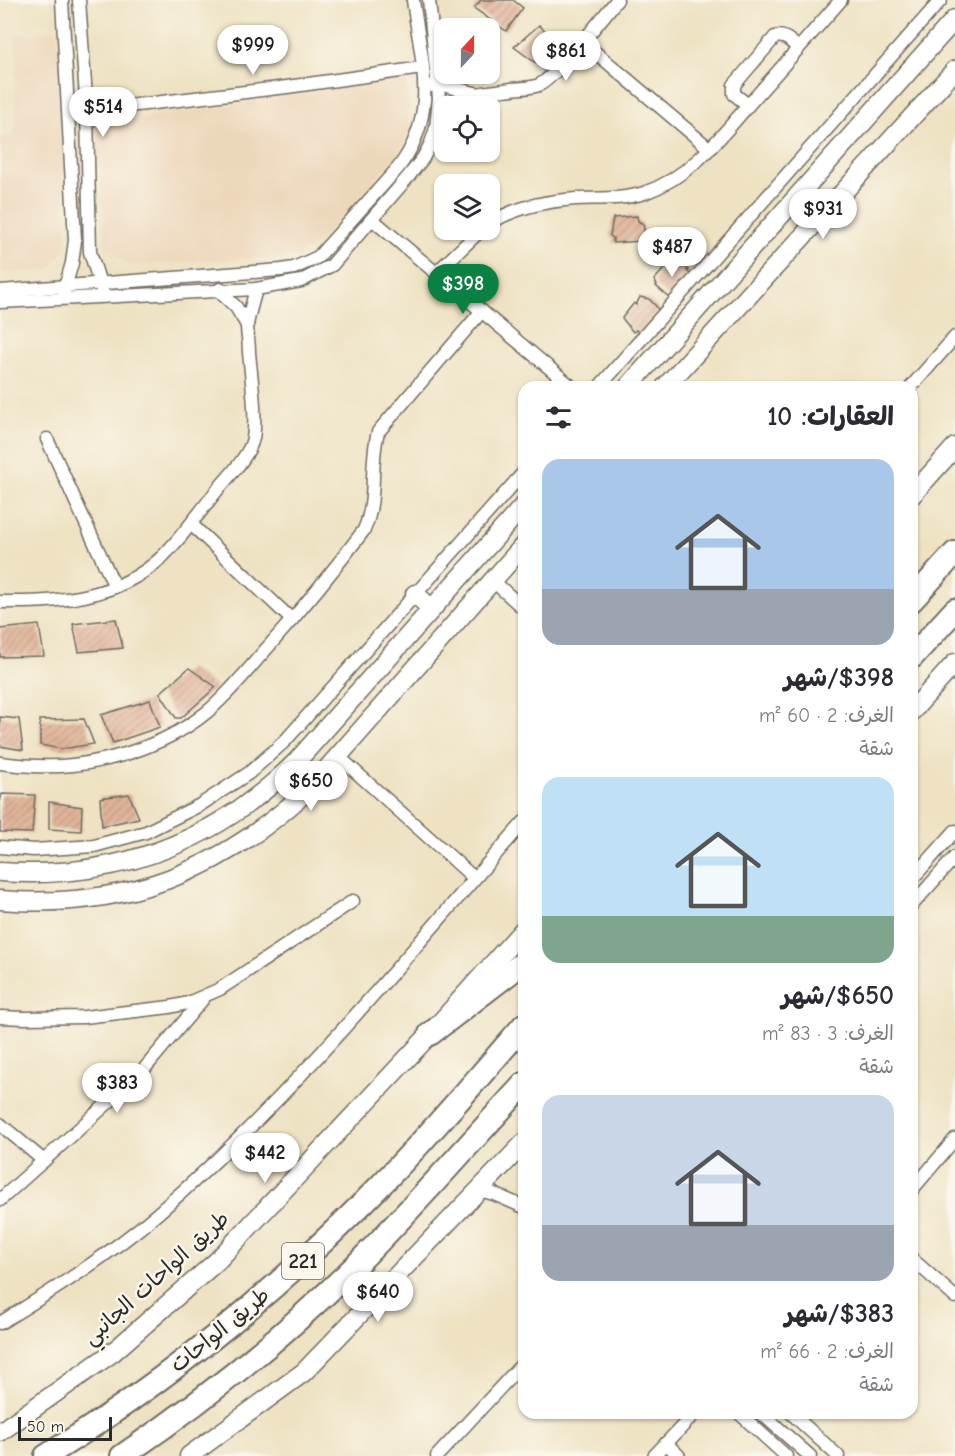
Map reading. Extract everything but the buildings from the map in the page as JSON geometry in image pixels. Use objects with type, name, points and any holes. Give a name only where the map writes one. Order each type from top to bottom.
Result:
[{"type":"highway","points":[[918,595],[953,563]]},
{"type":"highway","points":[[918,650],[955,610]]},
{"type":"highway","points":[[430,1034],[518,967]]},
{"type":"highway","name":"طريق الواحات","points":[[46,1456],[138,1395],[218,1333],[296,1267],[398,1168],[518,1032]]},
{"type":"highway","name":"طريق الواحات","points":[[122,1456],[224,1382],[314,1305],[391,1229],[518,1091]]},
{"type":"street","points":[[62,0],[75,240],[72,264],[64,292]]},
{"type":"street","points":[[79,0],[87,111],[90,252],[103,296]]},
{"type":"street","points":[[0,302],[64,292],[101,283],[294,268],[318,257],[408,155],[418,135],[424,112],[425,87],[413,0]]},
{"type":"street","points":[[429,0],[434,47]]},
{"type":"street","points":[[468,96],[476,93],[530,88],[549,79],[617,0]]},
{"type":"street","points":[[500,217],[550,202],[621,198],[642,194],[679,176],[710,149],[841,0]]},
{"type":"street","points":[[604,381],[942,0]]},
{"type":"street","points":[[633,381],[955,19]]},
{"type":"street","points":[[748,105],[734,94],[734,85],[776,37],[781,35],[786,37],[798,48]]},
{"type":"street","points":[[582,41],[710,149]]},
{"type":"street","points":[[87,111],[422,68]]},
{"type":"street","points":[[670,381],[955,70]]},
{"type":"street","points":[[425,87],[438,84],[476,93]]},
{"type":"street","points":[[438,84],[440,96]]},
{"type":"street","points":[[424,112],[434,110]]},
{"type":"street","points":[[0,291],[64,292],[103,296],[220,292],[290,284],[332,265],[423,158],[434,134]]},
{"type":"street","points":[[373,219],[565,381]]},
{"type":"street","points":[[436,273],[471,240]]},
{"type":"street","points":[[219,275],[220,292],[236,307],[247,326]]},
{"type":"street","points":[[0,603],[59,601],[91,596],[115,587],[134,579],[149,568],[163,556],[191,524],[238,465],[252,442],[252,386],[247,326],[256,289]]},
{"type":"street","points":[[0,763],[42,767],[74,765],[103,759],[135,750],[176,732],[206,712],[292,620],[363,530],[370,517],[373,502],[374,450],[378,432],[482,311]]},
{"type":"street","points":[[916,381],[955,337]]},
{"type":"street","points":[[47,439],[115,587]]},
{"type":"street","points":[[918,488],[955,447]]},
{"type":"street","points":[[0,847],[34,850],[94,846],[146,832],[200,805],[249,773],[285,741],[518,479]]},
{"type":"street","points":[[0,872],[68,872],[116,865],[163,850],[227,819],[264,792],[297,761],[518,512]]},
{"type":"street","points":[[191,524],[292,620]]},
{"type":"street","points":[[0,900],[79,901],[128,892],[176,876],[220,856],[269,824],[310,787],[518,552]]},
{"type":"street","points":[[492,580],[518,604]]},
{"type":"street","points":[[415,594],[432,609]]},
{"type":"street","points":[[918,704],[955,663]]},
{"type":"street","points":[[338,756],[474,878]]},
{"type":"street","points":[[0,1323],[86,1269],[156,1215],[217,1159],[294,1084],[518,829]]},
{"type":"street","points":[[918,872],[955,831]]},
{"type":"street","points":[[918,898],[955,857]]},
{"type":"street","points":[[0,1017],[84,1017],[170,1007],[205,996],[220,989],[353,901]]},
{"type":"street","name":"طريق الواحات الجانبي","points":[[0,1432],[112,1353],[217,1261],[518,937]]},
{"type":"street","points":[[0,1200],[140,1074],[205,996]]},
{"type":"street","points":[[0,1124],[44,1161]]},
{"type":"street","points":[[918,1183],[955,1139]]},
{"type":"street","points":[[189,1456],[304,1372],[518,1149]]},
{"type":"street","points":[[478,1190],[518,1204]]},
{"type":"street","points":[[918,1264],[955,1297]]},
{"type":"street","points":[[437,1456],[518,1368]]},
{"type":"street","points":[[654,1456],[689,1419]]},
{"type":"street","points":[[746,1419],[786,1456]]},
{"type":"street","points":[[768,1419],[810,1456]]},
{"type":"street","points":[[797,1419],[830,1454]]},
{"type":"street","points":[[666,1443],[679,1456]]},
{"type":"shaded area","points":[[57,30],[67,247],[49,270],[0,273],[0,138],[15,134],[16,36]]},
{"type":"shaded area","points":[[405,78],[412,127],[397,155],[317,245],[298,256],[129,265],[105,246],[96,126]]}]
